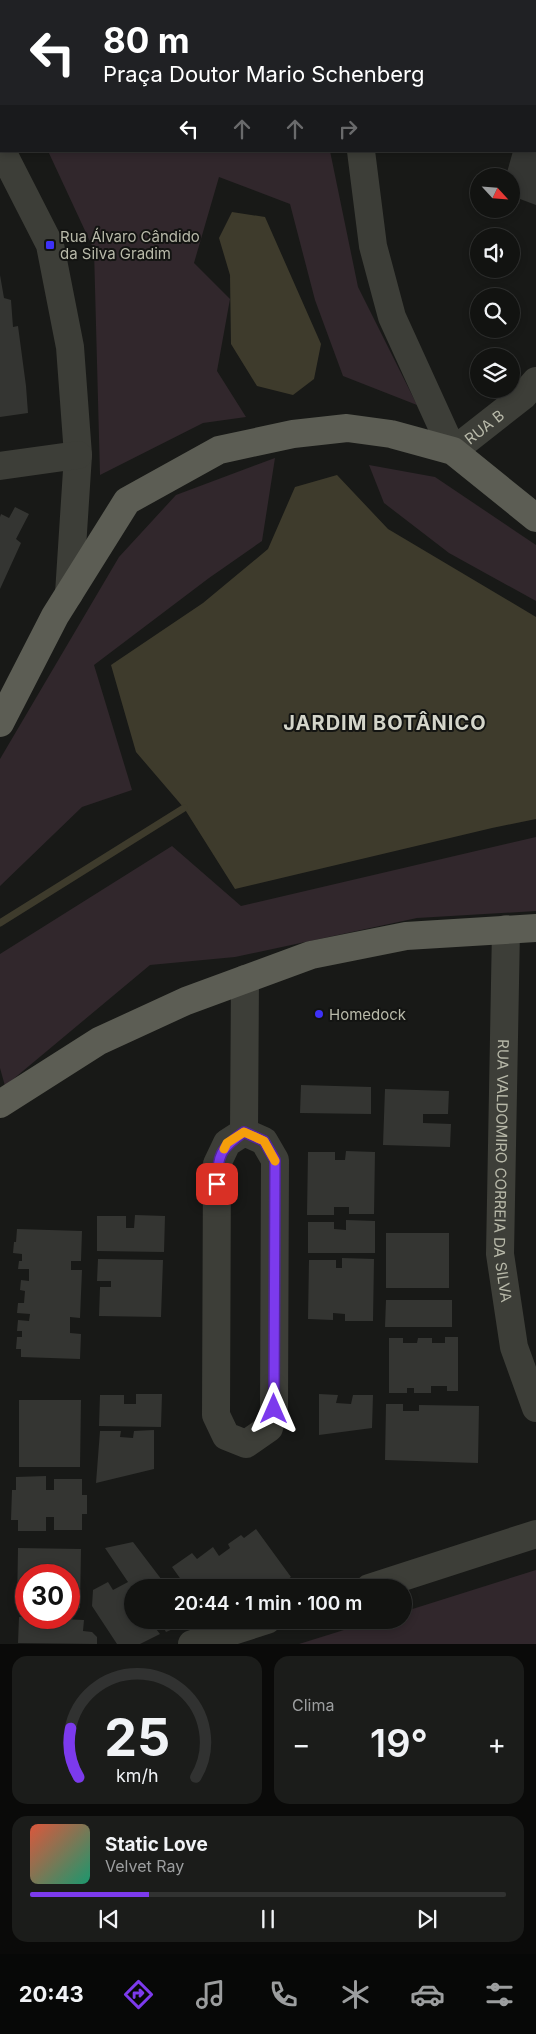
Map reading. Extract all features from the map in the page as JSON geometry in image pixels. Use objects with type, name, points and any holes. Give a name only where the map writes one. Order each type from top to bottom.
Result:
[{"type":"main road","points":[[0,723],[55,616],[127,501],[219,450],[293,434],[347,428],[392,434],[453,451],[536,518]]},
{"type":"main road","points":[[0,1104],[99,1041],[186,1000],[311,954],[406,936],[536,928]]},
{"type":"street","points":[[3,152],[50,245],[70,346],[78,455],[69,594]]},
{"type":"street","points":[[361,152],[373,246],[392,318],[453,451]]},
{"type":"street","name":"RUA B","points":[[453,451],[523,396],[536,381]]},
{"type":"street","points":[[0,466],[78,455]]},
{"type":"street","name":"RUA VALDOMIRO CORREIA DA SILVA","points":[[506,929],[500,1254],[514,1347],[536,1408]]},
{"type":"street","points":[[244,979],[244,1132]]},
{"type":"street","points":[[244,1132],[264,1141],[275,1160],[274,1409],[269,1428],[246,1444],[226,1436],[216,1415],[217,1164],[227,1143],[244,1132]]},
{"type":"street","points":[[396,1579],[536,1534]]},
{"type":"street","points":[[192,1644],[239,1629]]},
{"type":"shaded area","points":[[48,152],[330,152],[358,287],[417,405],[343,376],[315,300],[290,204],[219,177],[194,263],[230,299],[217,371],[246,417],[203,423],[100,475],[94,250]]},
{"type":"shaded area","points":[[232,212],[265,217],[321,344],[314,379],[293,395],[257,386],[231,344],[230,275],[219,238]]},
{"type":"shaded area","points":[[275,458],[262,541],[209,578],[94,665],[132,790],[82,807],[0,886],[0,759],[119,557],[176,495]]},
{"type":"shaded area","points":[[369,465],[435,477],[536,545],[536,601],[449,553],[384,503]]},
{"type":"shaded area","points":[[337,475],[388,529],[536,617],[536,819],[235,889],[184,808],[136,752],[111,665],[203,603],[268,549],[295,487]]},
{"type":"shaded area","points":[[536,837],[536,911],[417,918],[235,957],[150,965],[5,1086],[0,1068],[0,954],[172,846],[241,906]]},
{"type":"shaded area","points":[[536,1570],[536,1644],[299,1644],[347,1629],[412,1629],[412,1609]]},
{"type":"building","points":[[513,152],[536,152],[536,205],[520,199],[520,168],[508,168]]},
{"type":"building","points":[[0,275],[4,298],[11,300],[13,327],[18,326],[28,413],[0,417]]},
{"type":"building","points":[[15,507],[29,514],[16,539],[21,543],[0,589],[0,517],[1,514],[9,518]]},
{"type":"building","points":[[301,1085],[371,1087],[371,1114],[300,1113]]},
{"type":"building","points":[[385,1089],[449,1091],[448,1114],[423,1114],[423,1123],[451,1124],[450,1147],[383,1145]]},
{"type":"building","points":[[346,1151],[375,1152],[374,1214],[349,1214],[349,1207],[334,1207],[334,1215],[307,1215],[308,1152],[335,1152],[335,1160],[345,1160]]},
{"type":"building","points":[[135,1215],[165,1216],[164,1252],[97,1251],[97,1216],[126,1216],[126,1228],[134,1228]]},
{"type":"building","points":[[346,1220],[375,1221],[375,1253],[308,1253],[308,1222],[334,1222],[334,1229],[346,1230]]},
{"type":"building","points":[[17,1229],[82,1231],[81,1261],[71,1261],[71,1270],[82,1270],[80,1318],[70,1317],[70,1333],[81,1334],[80,1359],[21,1357],[21,1349],[16,1349],[17,1337],[22,1337],[22,1331],[17,1331],[18,1320],[29,1321],[30,1314],[17,1313],[18,1303],[24,1303],[25,1291],[20,1290],[21,1280],[29,1281],[29,1269],[18,1269],[19,1261],[22,1261],[22,1254],[13,1253]]},
{"type":"building","points":[[386,1233],[449,1233],[449,1288],[386,1288]]},
{"type":"building","points":[[342,1258],[374,1259],[373,1321],[345,1321],[345,1314],[333,1313],[333,1320],[308,1319],[309,1260],[336,1260],[336,1268],[342,1268]]},
{"type":"building","points":[[98,1259],[163,1260],[161,1317],[99,1316],[100,1287],[111,1287],[111,1281],[97,1281]]},
{"type":"building","points":[[386,1300],[452,1300],[452,1327],[385,1327]]},
{"type":"building","points":[[445,1337],[458,1337],[458,1391],[447,1391],[447,1386],[431,1386],[431,1393],[414,1393],[414,1388],[407,1388],[407,1393],[389,1393],[389,1338],[403,1338],[403,1343],[417,1343],[418,1338],[432,1338],[432,1343],[445,1343]]},
{"type":"building","points":[[136,1394],[162,1394],[161,1427],[99,1426],[100,1395],[124,1395],[124,1404],[136,1404]]},
{"type":"building","points":[[319,1394],[338,1395],[336,1403],[351,1404],[353,1395],[373,1395],[372,1428],[319,1435]]},
{"type":"building","points":[[19,1400],[81,1400],[80,1467],[19,1467]]},
{"type":"building","points":[[386,1404],[403,1404],[403,1411],[419,1411],[419,1405],[479,1406],[478,1463],[385,1460]]},
{"type":"building","points":[[154,1430],[154,1469],[96,1483],[100,1431],[121,1431],[120,1437],[133,1438],[134,1431]]},
{"type":"building","points":[[46,1476],[46,1490],[54,1490],[54,1479],[82,1479],[82,1495],[87,1495],[87,1514],[82,1514],[82,1530],[54,1530],[54,1517],[46,1517],[46,1531],[18,1531],[18,1520],[11,1520],[12,1490],[16,1490],[16,1477]]},
{"type":"building","points":[[256,1529],[291,1577],[288,1579],[181,1579],[172,1567],[192,1553],[197,1559],[213,1547],[219,1556],[230,1548],[228,1544],[241,1535],[244,1538]]},
{"type":"building","points":[[133,1542],[161,1579],[126,1579],[105,1548]]},
{"type":"building","points":[[18,1548],[81,1549],[80,1608],[80,1564],[18,1564]]},
{"type":"building","points":[[108,1582],[113,1590],[124,1584],[124,1629],[156,1629],[160,1634],[140,1644],[117,1644],[92,1606],[93,1590]]},
{"type":"building","points":[[80,1620],[84,1620],[83,1631],[92,1632],[97,1637],[97,1644],[18,1643],[19,1629],[80,1629]]},
{"type":"waterway","points":[[0,923],[184,808]]},
{"type":"slow traffic","points":[[224,1149],[227,1143],[244,1132],[264,1141],[275,1161]]},
{"type":"place","name":"Rua Álvaro Cândido da Silva Gradim","points":[[50,245]]},
{"type":"place","name":"Homedock","points":[[319,1014]]},
{"type":"district","name":"JARDIM BOTÂNICO","points":[[385,723]]},
{"type":"route","points":[[217,1184],[217,1164],[227,1143],[244,1132],[264,1141],[275,1160],[274,1409]]}]
